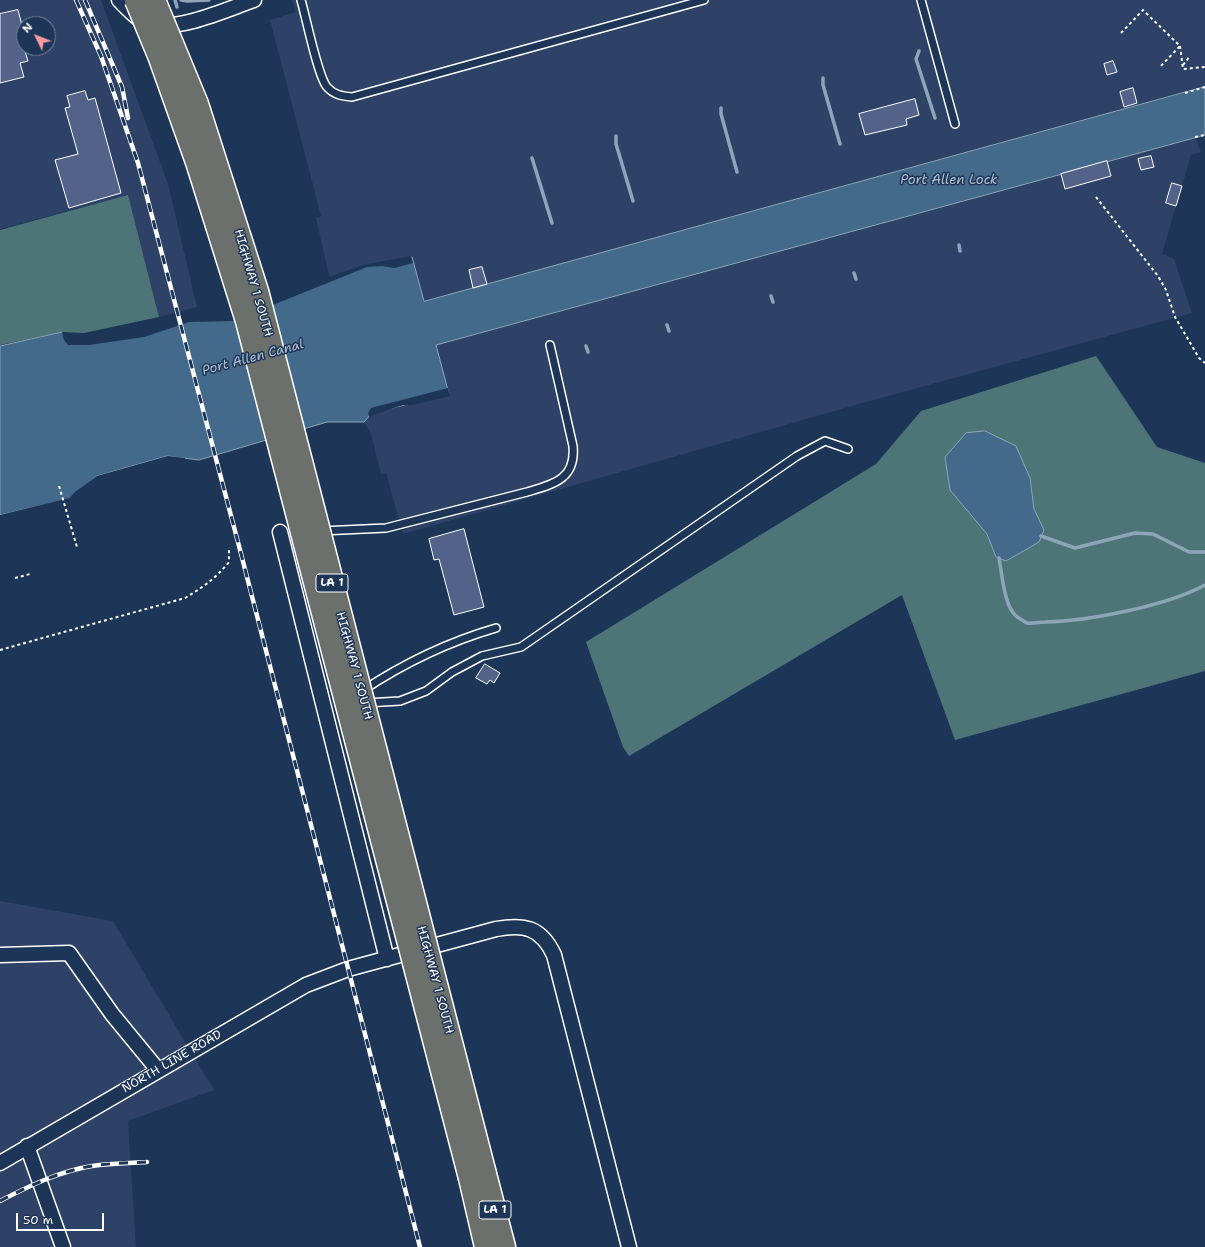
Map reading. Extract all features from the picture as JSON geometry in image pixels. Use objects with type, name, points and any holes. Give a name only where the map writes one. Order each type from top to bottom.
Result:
[{"type":"highway","points":[[136,0],[160,58],[197,162],[247,321],[477,1176],[486,1247]]},
{"type":"highway","name":"HIGHWAY 1 SOUTH","points":[[154,0],[197,104],[257,291],[477,1176],[504,1247]]},
{"type":"street","points":[[119,0],[130,13],[152,26],[184,23],[254,0]]},
{"type":"street","points":[[288,532],[335,704],[387,959]]},
{"type":"street","name":"NORTH LINE ROAD","points":[[0,1163],[306,985],[348,969],[496,929],[514,926],[530,929],[543,938],[554,955],[629,1247]]},
{"type":"street","points":[[0,955],[69,953],[112,1014],[158,1070]]},
{"type":"street","points":[[27,1146],[63,1247]]},
{"type":"lane","points":[[301,0],[322,81],[332,92],[341,96],[352,97],[704,0]]},
{"type":"lane","points":[[921,0],[955,124]]},
{"type":"lane","points":[[288,532],[386,528],[527,492],[547,486],[565,476],[574,460],[573,446],[550,344]]},
{"type":"lane","points":[[335,704],[400,701],[426,691],[452,672],[482,656],[521,648],[797,456],[825,442],[848,450]]},
{"type":"lane","points":[[335,704],[394,670],[442,647],[496,628]]},
{"type":"path","points":[[1121,33],[1143,10],[1180,46],[1183,69],[1205,67]]},
{"type":"path","points":[[1159,68],[1180,46]]},
{"type":"path","points":[[1183,65],[1190,56]]},
{"type":"path","points":[[1184,93],[1205,87]]},
{"type":"path","points":[[1195,137],[1205,135]]},
{"type":"path","points":[[1096,197],[1158,276],[1166,290],[1175,317],[1199,358],[1205,363]]},
{"type":"path","points":[[59,486],[77,547]]},
{"type":"path","points":[[0,650],[185,598],[203,588],[219,574],[229,562],[229,549]]},
{"type":"path","points":[[15,578],[30,574]]},
{"type":"shaded area","points":[[0,0],[101,0],[168,184],[197,307],[159,317],[128,195],[0,229]]},
{"type":"shaded area","name":"Port Allen Lock","points":[[292,0],[1205,0],[1205,87],[424,301],[330,280],[316,218],[321,216],[270,20],[296,12]]},
{"type":"shaded area","name":"Port Allen Lock","points":[[1195,137],[1201,152],[1191,155],[1162,254],[1174,259],[1192,313],[859,404],[403,534],[386,473],[381,474],[371,434],[364,422],[372,413],[449,394],[435,345]]},
{"type":"shaded area","points":[[0,901],[113,921],[214,1090],[128,1121],[136,1247],[0,1247]]},
{"type":"green space","points":[[128,195],[159,317],[84,333],[62,332],[0,345],[0,230]]},
{"type":"green space","points":[[1096,356],[1157,447],[1205,463],[1205,671],[955,740],[902,595],[629,756],[623,747],[586,642],[876,464],[921,411]]},
{"type":"water","name":"Port Allen Canal","points":[[1205,87],[1205,135],[436,345],[449,394],[372,413],[364,422],[327,422],[199,460],[167,456],[97,476],[68,499],[0,515],[0,346],[62,332],[69,339],[237,312],[364,267],[412,257],[424,301]]},
{"type":"water","points":[[985,431],[1016,446],[1030,478],[1034,509],[1044,530],[1039,542],[1006,561],[996,557],[987,534],[950,490],[945,457],[966,433]]},
{"type":"pier","points":[[411,256],[413,263],[394,268],[382,266],[367,267],[233,321],[189,322],[144,337],[89,345],[68,345],[64,340],[62,332],[65,332],[70,337],[124,328],[191,312],[237,310],[363,265]]},
{"type":"pier","points":[[448,388],[450,396],[413,405],[403,405],[373,415],[370,418],[368,413],[371,408]]},
{"type":"pier","points":[[168,456],[185,458],[185,460],[168,458],[98,478],[69,501],[0,517],[0,515],[69,498],[97,476]]},
{"type":"building","points":[[18,10],[20,16],[16,16],[16,56],[26,56],[28,61],[20,63],[24,77],[0,83],[0,14]]},
{"type":"building","points":[[1113,61],[1117,72],[1107,75],[1104,64]]},
{"type":"building","points":[[1133,88],[1137,103],[1124,107],[1120,92]]},
{"type":"building","points":[[85,91],[88,100],[95,98],[121,193],[69,208],[55,160],[78,154],[65,108],[70,107],[67,96]]},
{"type":"building","points":[[915,99],[919,115],[906,119],[907,125],[865,135],[859,114]]},
{"type":"building","points":[[1151,156],[1154,167],[1141,170],[1138,159]]},
{"type":"building","points":[[1107,161],[1111,176],[1065,189],[1061,174]]},
{"type":"building","points":[[1172,183],[1182,186],[1176,206],[1166,203]]},
{"type":"building","points":[[482,267],[487,284],[473,288],[469,270]]},
{"type":"building","points":[[464,529],[484,607],[454,615],[439,559],[434,560],[429,539]]},
{"type":"building","points":[[485,664],[500,673],[494,683],[490,680],[487,684],[476,678]]},
{"type":"waterway","points":[[175,0],[177,7]]},
{"type":"waterway","points":[[181,0],[209,0]]},
{"type":"waterway","points":[[919,51],[916,59],[935,118]]},
{"type":"waterway","points":[[823,78],[823,85],[840,144]]},
{"type":"waterway","points":[[721,108],[721,114],[737,172]]},
{"type":"waterway","points":[[616,136],[616,144],[633,201]]},
{"type":"waterway","points":[[532,158],[552,223]]},
{"type":"waterway","points":[[959,245],[960,251]]},
{"type":"waterway","points":[[854,273],[856,279]]},
{"type":"waterway","points":[[771,296],[773,302]]},
{"type":"waterway","points":[[667,325],[669,331]]},
{"type":"waterway","points":[[586,346],[588,352]]},
{"type":"waterway","points":[[1041,536],[1075,548],[1135,533],[1153,534],[1189,552],[1205,552]]},
{"type":"waterway","points":[[999,558],[1004,589],[1009,605],[1016,616],[1027,623],[1083,619],[1127,611],[1170,600],[1205,585]]},
{"type":"railway","points":[[76,0],[101,56],[138,163],[239,546],[420,1247]]},
{"type":"railway","points":[[85,0],[122,87],[128,118]]},
{"type":"railway","points":[[0,1201],[68,1171],[106,1164],[147,1162]]}]
